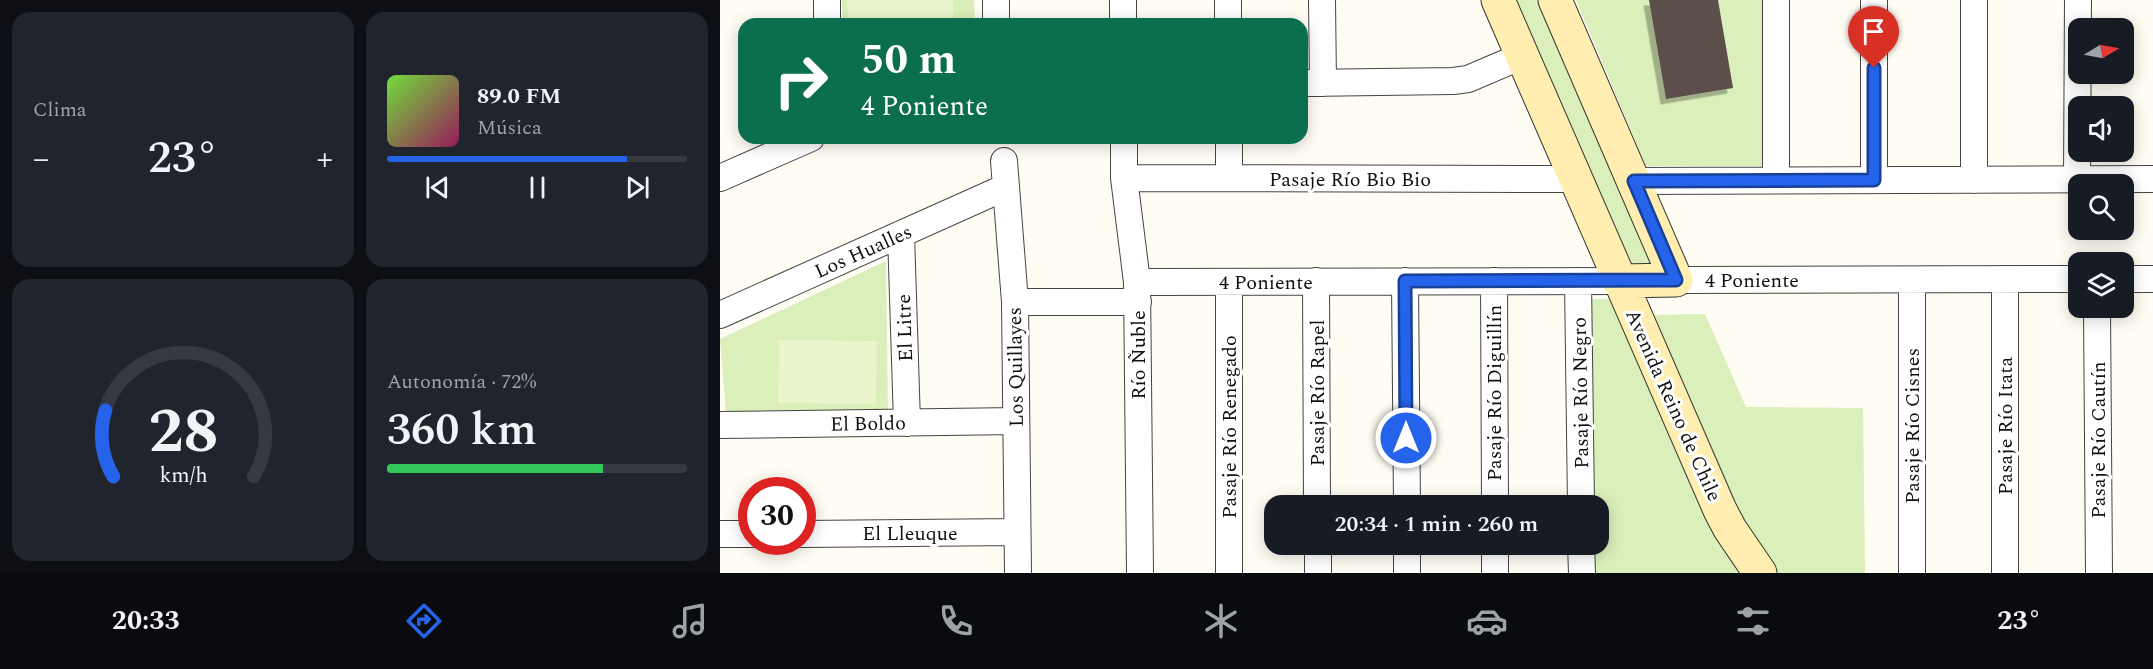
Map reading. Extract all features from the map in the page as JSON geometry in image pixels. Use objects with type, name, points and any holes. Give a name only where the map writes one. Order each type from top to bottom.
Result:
[{"type":"street","points":[[827,0],[827,18]]},
{"type":"street","points":[[996,0],[996,18]]},
{"type":"street","points":[[1123,0],[1123,18]]},
{"type":"street","points":[[1228,0],[1228,18]]},
{"type":"street","points":[[1322,0],[1314,83],[1453,81],[1468,79],[1522,56]]},
{"type":"street","name":"Avenida Reino de Chile","points":[[1498,0],[1720,510],[1734,536],[1760,573]]},
{"type":"street","points":[[1555,0],[1676,280]]},
{"type":"street","points":[[1776,0],[1776,180]]},
{"type":"street","points":[[1874,0],[1874,180]]},
{"type":"street","points":[[1974,0],[1974,180]]},
{"type":"street","points":[[2078,0],[2078,174]]},
{"type":"street","points":[[720,178],[797,144]]},
{"type":"street","name":"Río Ñuble","points":[[1124,144],[1124,178],[1138,292],[1140,573]]},
{"type":"street","points":[[1229,144],[1229,178]]},
{"type":"street","name":"Los Quillayes","points":[[1004,161],[1015,302],[1018,573]]},
{"type":"street","name":"Pasaje Río Bio Bio","points":[[1124,178],[1575,179]]},
{"type":"street","points":[[1634,181],[2068,179]]},
{"type":"street","points":[[2134,179],[2153,179]]},
{"type":"street","name":"Los Hualles","points":[[720,315],[1006,187]]},
{"type":"street","name":"El Litre","points":[[901,234],[907,423]]},
{"type":"street","name":"Pasaje Río Itata","points":[[2005,279],[2005,573]]},
{"type":"street","name":"4 Poniente","points":[[1015,302],[1228,282],[2068,279]]},
{"type":"street","points":[[2134,279],[2153,279]]},
{"type":"street","name":"Pasaje Río Cisnes","points":[[1912,280],[1912,573]]},
{"type":"street","name":"Pasaje Río Rapel","points":[[1316,281],[1317,495]]},
{"type":"street","points":[[1405,281],[1407,495]]},
{"type":"street","name":"Pasaje Río Diguillín","points":[[1494,281],[1495,495]]},
{"type":"street","name":"Pasaje Río Negro","points":[[1578,281],[1581,495]]},
{"type":"street","name":"Pasaje Río Renegado","points":[[1228,282],[1229,573]]},
{"type":"street","name":"Pasaje Río Cautín","points":[[2097,318],[2098,573]]},
{"type":"street","name":"El Boldo","points":[[720,425],[1016,421]]},
{"type":"street","name":"El Lleuque","points":[[816,534],[1017,532]]},
{"type":"street","points":[[720,534],[738,534]]},
{"type":"street","points":[[1318,555],[1318,573]]},
{"type":"street","points":[[1407,555],[1407,573]]},
{"type":"street","points":[[1495,555],[1495,573]]},
{"type":"street","points":[[1581,555],[1582,573]]},
{"type":"green space","points":[[842,0],[974,0],[975,18],[843,18]]},
{"type":"green space","points":[[847,0],[953,0],[953,18],[848,18]]},
{"type":"green space","points":[[1517,0],[1542,0],[1656,266],[1631,267]]},
{"type":"green space","points":[[1576,0],[1764,0],[1765,166],[1646,166]]},
{"type":"green space","points":[[886,261],[888,413],[726,414],[720,339]]},
{"type":"green space","points":[[1590,299],[1611,299],[1743,573],[1592,573],[1591,555],[1609,555],[1609,495],[1591,495]]},
{"type":"green space","points":[[1705,314],[1746,407],[1863,408],[1865,573],[1770,573],[1738,522],[1649,315]]},
{"type":"green space","points":[[779,340],[877,341],[876,404],[778,403]]},
{"type":"building","points":[[1649,0],[1718,0],[1733,88],[1666,99]]},
{"type":"route","points":[[1406,438],[1405,281],[1676,280],[1634,181],[1874,180],[1874,68]]}]
